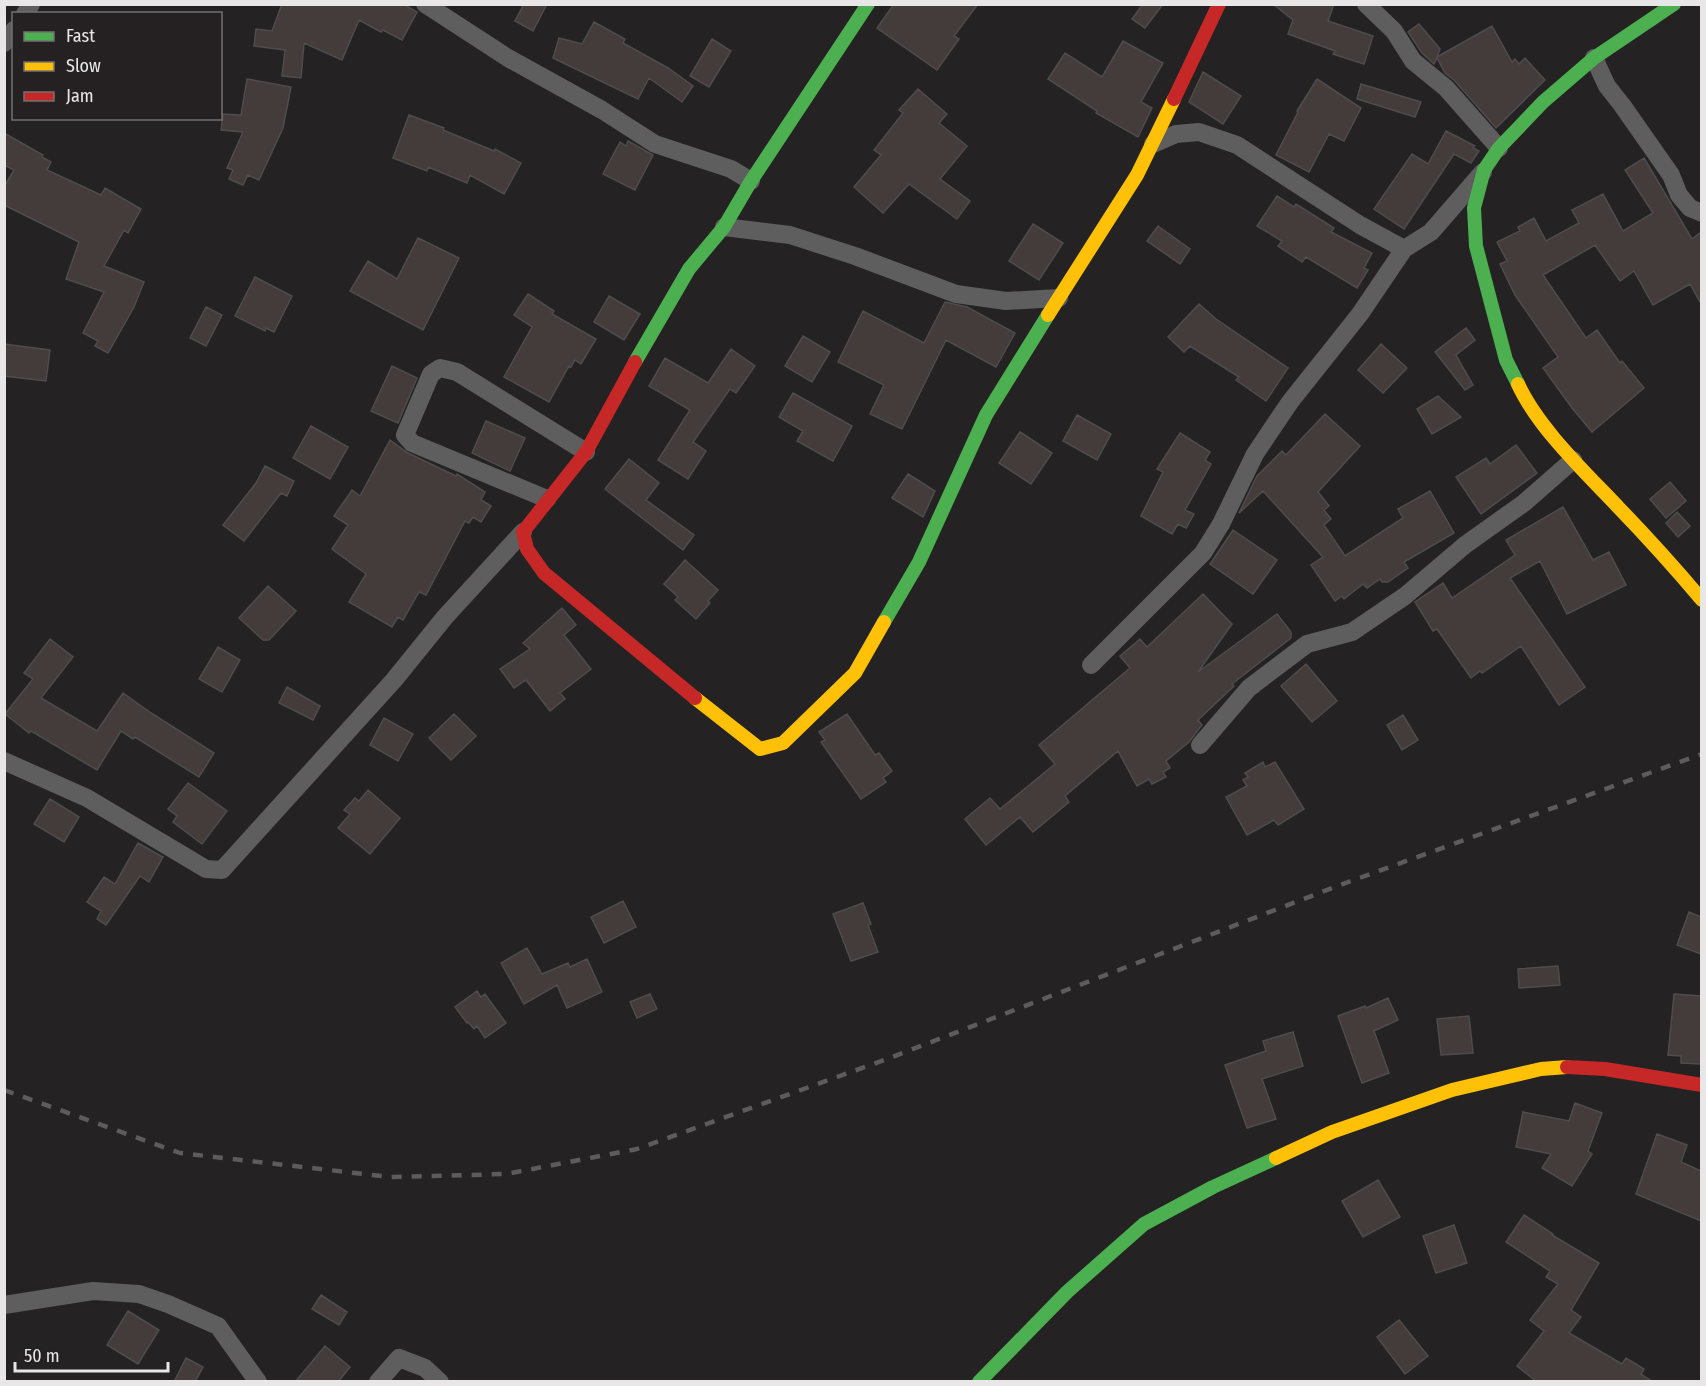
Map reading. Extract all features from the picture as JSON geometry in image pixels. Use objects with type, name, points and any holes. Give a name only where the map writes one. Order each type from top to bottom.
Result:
[{"type":"street","points":[[425,4],[508,58],[603,110],[656,144],[731,169],[751,181]]},
{"type":"street","points":[[4,761],[87,798],[206,869],[222,870],[394,680],[445,617],[523,532],[586,452],[689,269],[724,227],[751,181],[868,4]]},
{"type":"street","points":[[523,532],[527,549],[544,573],[734,730],[760,749],[783,743],[855,673],[919,562],[986,415],[1099,232],[1137,175],[1219,4]]},
{"type":"street","points":[[1366,4],[1394,31],[1413,61],[1446,88],[1499,148]]},
{"type":"street","points":[[1092,665],[1203,553],[1221,524],[1255,454],[1290,402],[1360,314],[1404,249],[1431,232],[1484,170],[1499,148],[1543,102],[1650,10],[1674,4]]},
{"type":"street","points":[[1594,58],[1607,86],[1671,175],[1679,195],[1690,208],[1701,213]]},
{"type":"street","points":[[1153,144],[1176,134],[1199,132],[1237,145],[1369,230],[1404,249]]},
{"type":"street","points":[[1484,170],[1474,208],[1476,246],[1506,360],[1525,400],[1573,460],[1656,546],[1701,600]]},
{"type":"street","points":[[724,227],[790,235],[855,256],[956,294],[1006,301],[1059,298]]},
{"type":"street","points":[[548,500],[412,442],[405,435],[431,374],[440,368],[457,372],[586,452]]},
{"type":"street","points":[[1200,746],[1249,688],[1307,644],[1352,632],[1405,596],[1465,545],[1524,503],[1573,460]]},
{"type":"street","points":[[979,1382],[1067,1292],[1144,1224],[1214,1186],[1332,1132],[1452,1090],[1541,1069],[1568,1067],[1605,1069],[1701,1085]]},
{"type":"street","points":[[4,1305],[93,1291],[139,1294],[218,1326],[258,1382]]},
{"type":"street","points":[[378,1382],[399,1358],[425,1368],[440,1382]]},
{"type":"building","points":[[282,4],[403,4],[417,12],[402,40],[359,20],[342,60],[304,43],[301,78],[282,76],[285,50],[254,46],[256,29],[272,31]]},
{"type":"building","points":[[524,4],[547,4],[533,31],[515,21]]},
{"type":"building","points":[[894,4],[978,4],[954,36],[959,39],[937,70],[877,28]]},
{"type":"building","points":[[1143,4],[1163,4],[1145,28],[1132,19]]},
{"type":"building","points":[[1273,4],[1334,4],[1328,21],[1373,36],[1364,64],[1333,54],[1335,51],[1288,34],[1293,20]]},
{"type":"building","points":[[594,22],[625,39],[623,43],[668,68],[693,86],[682,102],[649,78],[638,99],[553,58],[559,38],[582,44]]},
{"type":"building","points":[[1419,24],[1440,49],[1437,57],[1492,26],[1512,62],[1515,59],[1519,64],[1525,58],[1545,80],[1496,128],[1454,80],[1445,73],[1437,58],[1434,64],[1422,53],[1408,32]]},
{"type":"building","points":[[712,39],[731,51],[709,87],[690,76]]},
{"type":"building","points":[[1123,41],[1163,63],[1141,102],[1152,108],[1138,137],[1096,113],[1097,111],[1048,79],[1065,53],[1102,77]]},
{"type":"building","points":[[1203,72],[1241,96],[1223,124],[1189,102]]},
{"type":"building","points":[[247,79],[291,87],[283,128],[259,180],[248,175],[243,185],[229,179],[233,170],[227,168],[243,132],[221,130],[223,114],[241,115]]},
{"type":"building","points":[[1317,79],[1361,108],[1344,141],[1329,134],[1309,172],[1276,155],[1297,111]]},
{"type":"building","points":[[1361,84],[1421,102],[1415,117],[1357,99]]},
{"type":"building","points":[[918,89],[947,114],[939,123],[967,146],[940,179],[970,201],[957,219],[909,184],[883,213],[854,187],[881,155],[874,150],[903,113],[899,110]]},
{"type":"building","points":[[409,115],[494,151],[495,149],[521,163],[504,194],[470,175],[467,183],[428,167],[427,171],[393,158]]},
{"type":"building","points":[[1446,131],[1475,146],[1473,148],[1479,151],[1471,163],[1454,154],[1404,229],[1374,209],[1412,154],[1428,164]]},
{"type":"building","points":[[4,133],[43,155],[42,157],[51,162],[47,170],[101,195],[105,188],[141,209],[128,233],[124,230],[104,266],[144,282],[134,307],[108,353],[95,346],[98,341],[83,333],[104,292],[66,279],[79,242],[4,205],[4,187],[14,170],[4,165]]},
{"type":"building","points":[[628,141],[653,155],[635,190],[603,174],[620,142],[626,146]]},
{"type":"building","points":[[1644,158],[1692,239],[1701,232],[1701,304],[1690,284],[1653,305],[1634,271],[1620,281],[1595,245],[1543,275],[1586,338],[1597,330],[1620,363],[1622,361],[1644,388],[1592,432],[1543,368],[1558,357],[1515,295],[1500,264],[1507,261],[1497,242],[1520,231],[1518,227],[1534,218],[1546,241],[1579,223],[1572,210],[1603,194],[1623,231],[1653,213],[1625,170]]},
{"type":"building","points":[[1277,196],[1294,207],[1296,204],[1334,228],[1331,232],[1372,253],[1364,268],[1368,270],[1357,288],[1306,257],[1302,262],[1278,246],[1282,241],[1257,226]]},
{"type":"building","points":[[1033,224],[1063,243],[1039,280],[1009,261]]},
{"type":"building","points":[[1158,226],[1190,249],[1180,264],[1147,241]]},
{"type":"building","points":[[418,238],[459,258],[423,330],[350,291],[368,261],[397,279]]},
{"type":"building","points":[[255,277],[292,296],[274,332],[266,328],[265,331],[235,316]]},
{"type":"building","points":[[528,294],[554,311],[552,314],[596,339],[581,364],[575,360],[571,367],[569,366],[549,402],[504,377],[532,327],[514,315]]},
{"type":"building","points":[[609,296],[640,314],[624,340],[594,322]]},
{"type":"building","points":[[945,302],[967,307],[1015,333],[996,367],[946,340],[902,429],[870,414],[884,385],[838,362],[863,311],[924,343]]},
{"type":"building","points":[[1199,304],[1216,319],[1288,368],[1266,401],[1236,380],[1239,377],[1190,346],[1184,352],[1168,337]]},
{"type":"building","points":[[206,307],[222,315],[206,346],[190,338]]},
{"type":"building","points":[[1466,328],[1475,340],[1456,355],[1473,385],[1465,390],[1435,352]]},
{"type":"building","points":[[803,336],[830,352],[812,382],[785,366]]},
{"type":"building","points":[[4,344],[50,350],[46,381],[4,376]]},
{"type":"building","points":[[1381,344],[1407,368],[1383,393],[1358,370]]},
{"type":"building","points":[[731,349],[755,366],[736,393],[730,389],[693,442],[706,451],[688,479],[658,460],[690,410],[649,386],[665,358],[708,383]]},
{"type":"building","points":[[392,366],[417,378],[398,423],[371,411]]},
{"type":"building","points":[[793,393],[852,426],[833,461],[797,441],[803,431],[779,417]]},
{"type":"building","points":[[1438,396],[1461,417],[1432,434],[1417,409]]},
{"type":"building","points":[[1325,414],[1360,446],[1318,492],[1329,506],[1324,510],[1331,519],[1324,525],[1345,556],[1403,518],[1398,509],[1430,491],[1454,533],[1404,562],[1408,568],[1388,582],[1382,582],[1380,579],[1367,588],[1363,584],[1344,599],[1342,596],[1335,601],[1311,565],[1323,557],[1263,491],[1239,513],[1257,476],[1282,451],[1286,455]]},
{"type":"building","points":[[1077,415],[1111,434],[1097,460],[1063,441]]},
{"type":"building","points":[[486,421],[525,438],[510,471],[472,453]]},
{"type":"building","points":[[311,426],[348,447],[330,479],[293,458]]},
{"type":"building","points":[[1020,432],[1052,453],[1031,484],[999,463]]},
{"type":"building","points":[[1180,433],[1210,452],[1205,460],[1211,464],[1185,510],[1194,514],[1186,528],[1178,524],[1172,534],[1141,516],[1163,472],[1157,469]]},
{"type":"building","points":[[390,440],[408,453],[456,476],[457,474],[485,492],[481,500],[491,506],[481,522],[473,517],[469,523],[465,521],[426,595],[419,592],[403,620],[398,617],[392,627],[349,602],[366,574],[332,549],[348,525],[334,516],[352,490],[360,496]]},
{"type":"building","points":[[1516,445],[1537,473],[1481,514],[1456,477],[1486,458],[1490,464]]},
{"type":"building","points":[[629,459],[659,483],[646,500],[694,535],[683,550],[605,489]]},
{"type":"building","points":[[265,466],[294,481],[287,496],[281,493],[244,541],[223,525],[256,483]]},
{"type":"building","points":[[908,474],[935,491],[923,517],[892,498]]},
{"type":"building","points":[[1670,482],[1686,501],[1666,518],[1650,499]]},
{"type":"building","points":[[1563,507],[1593,560],[1609,552],[1626,585],[1567,614],[1540,561],[1510,578],[1585,687],[1559,705],[1521,646],[1471,678],[1437,629],[1433,631],[1415,602],[1443,583],[1452,598],[1515,555],[1506,540]]},
{"type":"building","points":[[1677,512],[1690,526],[1678,537],[1666,523]]},
{"type":"building","points":[[1233,530],[1277,560],[1253,594],[1210,564]]},
{"type":"building","points":[[685,560],[718,590],[696,619],[675,600],[678,597],[664,584]]},
{"type":"building","points":[[268,586],[296,611],[269,640],[263,640],[239,618]]},
{"type":"building","points":[[1203,594],[1232,624],[1198,672],[1277,614],[1291,632],[1291,638],[1232,684],[1234,686],[1198,720],[1202,725],[1189,742],[1166,761],[1170,768],[1163,772],[1166,777],[1152,784],[1149,779],[1137,786],[1118,751],[1065,796],[1069,802],[1033,832],[1020,817],[986,845],[965,819],[990,798],[1000,809],[1055,764],[1039,745],[1130,668],[1120,656],[1140,639],[1147,647]]},
{"type":"building","points":[[562,608],[576,625],[564,635],[591,669],[560,693],[565,699],[550,711],[526,680],[514,688],[500,669],[530,649],[523,643]]},
{"type":"building","points":[[50,639],[73,657],[41,698],[97,731],[123,693],[214,753],[199,777],[135,737],[133,739],[121,731],[97,770],[31,731],[29,733],[5,714],[33,679],[24,673]]},
{"type":"building","points":[[218,647],[240,660],[222,692],[199,679]]},
{"type":"building","points":[[1306,664],[1337,701],[1312,722],[1281,686]]},
{"type":"building","points":[[287,687],[320,706],[313,720],[279,703]]},
{"type":"building","points":[[454,714],[476,736],[451,760],[429,738]]},
{"type":"building","points":[[847,714],[875,755],[879,753],[892,771],[883,778],[886,782],[861,799],[821,742],[825,740],[819,732]]},
{"type":"building","points":[[1403,715],[1418,740],[1402,750],[1387,725]]},
{"type":"building","points":[[384,718],[413,734],[398,761],[370,745]]},
{"type":"building","points":[[1263,762],[1265,767],[1275,762],[1304,809],[1278,825],[1274,820],[1247,835],[1226,797],[1247,786],[1243,780],[1248,777],[1245,773]]},
{"type":"building","points":[[188,783],[227,811],[202,844],[173,822],[177,816],[168,809]]},
{"type":"building","points":[[368,790],[400,818],[370,854],[338,828],[350,814],[344,810],[355,798],[359,801]]},
{"type":"building","points":[[50,799],[79,817],[64,842],[34,824]]},
{"type":"building","points":[[138,843],[163,857],[149,882],[140,876],[106,925],[97,919],[101,911],[87,902],[104,877],[115,884]]},
{"type":"building","points":[[623,901],[636,927],[604,943],[591,917]]},
{"type":"building","points":[[863,903],[878,952],[851,961],[833,914]]},
{"type":"building","points":[[1689,912],[1701,917],[1701,954],[1677,945]]},
{"type":"building","points":[[527,948],[542,974],[568,963],[570,967],[587,959],[602,992],[567,1008],[557,985],[524,1004],[501,963]]},
{"type":"building","points":[[1558,966],[1560,985],[1519,988],[1518,969]]},
{"type":"building","points":[[477,991],[481,997],[485,994],[506,1023],[485,1038],[477,1026],[474,1029],[467,1023],[455,1007]]},
{"type":"building","points":[[650,994],[657,1009],[637,1018],[630,1002]]},
{"type":"building","points":[[1674,994],[1701,996],[1701,1064],[1681,1063],[1681,1056],[1668,1055]]},
{"type":"building","points":[[1388,998],[1398,1020],[1374,1031],[1389,1073],[1362,1083],[1338,1016],[1365,1006],[1366,1008]]},
{"type":"building","points":[[1469,1016],[1473,1053],[1441,1055],[1437,1019]]},
{"type":"building","points":[[1293,1032],[1303,1066],[1262,1079],[1276,1119],[1247,1128],[1225,1065],[1266,1051],[1263,1041]]},
{"type":"building","points":[[1575,1103],[1602,1113],[1588,1151],[1592,1154],[1572,1186],[1542,1168],[1551,1154],[1516,1147],[1523,1112],[1569,1121]]},
{"type":"building","points":[[1657,1134],[1687,1145],[1681,1162],[1701,1171],[1701,1221],[1636,1194]]},
{"type":"building","points":[[1378,1180],[1400,1217],[1363,1237],[1342,1201]]},
{"type":"building","points":[[1524,1215],[1599,1263],[1571,1310],[1581,1317],[1569,1333],[1622,1364],[1626,1358],[1644,1369],[1641,1374],[1653,1382],[1537,1382],[1517,1366],[1544,1331],[1530,1320],[1558,1284],[1546,1277],[1550,1271],[1506,1242]]},
{"type":"building","points":[[1454,1225],[1467,1263],[1436,1273],[1423,1236]]},
{"type":"building","points":[[321,1295],[347,1312],[339,1325],[312,1309]]},
{"type":"building","points":[[128,1311],[159,1330],[138,1364],[107,1345]]},
{"type":"building","points":[[1399,1320],[1428,1356],[1405,1374],[1377,1337]]},
{"type":"building","points":[[325,1346],[350,1367],[338,1382],[295,1382]]},
{"type":"building","points":[[186,1358],[203,1367],[195,1382],[174,1382]]},
{"type":"railway","points":[[4,1090],[180,1153],[390,1177],[506,1174],[637,1149],[887,1059],[1340,885],[1702,754]]},
{"type":"traffic: fast","points":[[635,362],[689,269],[724,227],[751,181],[868,4]]},
{"type":"traffic: fast","points":[[1518,384],[1506,360],[1476,246],[1474,208],[1484,170],[1499,148],[1543,102],[1594,58],[1674,4]]},
{"type":"traffic: fast","points":[[884,622],[919,562],[986,415],[1048,315]]},
{"type":"traffic: fast","points":[[979,1382],[1067,1292],[1144,1224],[1213,1187],[1276,1158]]},
{"type":"traffic: slow","points":[[1048,315],[1137,175],[1174,99]]},
{"type":"traffic: slow","points":[[1518,384],[1550,433],[1702,600]]},
{"type":"traffic: slow","points":[[695,698],[760,749],[783,743],[855,673],[884,622]]},
{"type":"traffic: slow","points":[[1276,1158],[1332,1132],[1452,1090],[1541,1069],[1567,1067]]},
{"type":"traffic: jam","points":[[1174,99],[1219,4]]},
{"type":"traffic: jam","points":[[635,362],[586,452],[523,532],[527,549],[544,573],[695,698]]},
{"type":"traffic: jam","points":[[1567,1067],[1605,1069],[1702,1085]]}]
